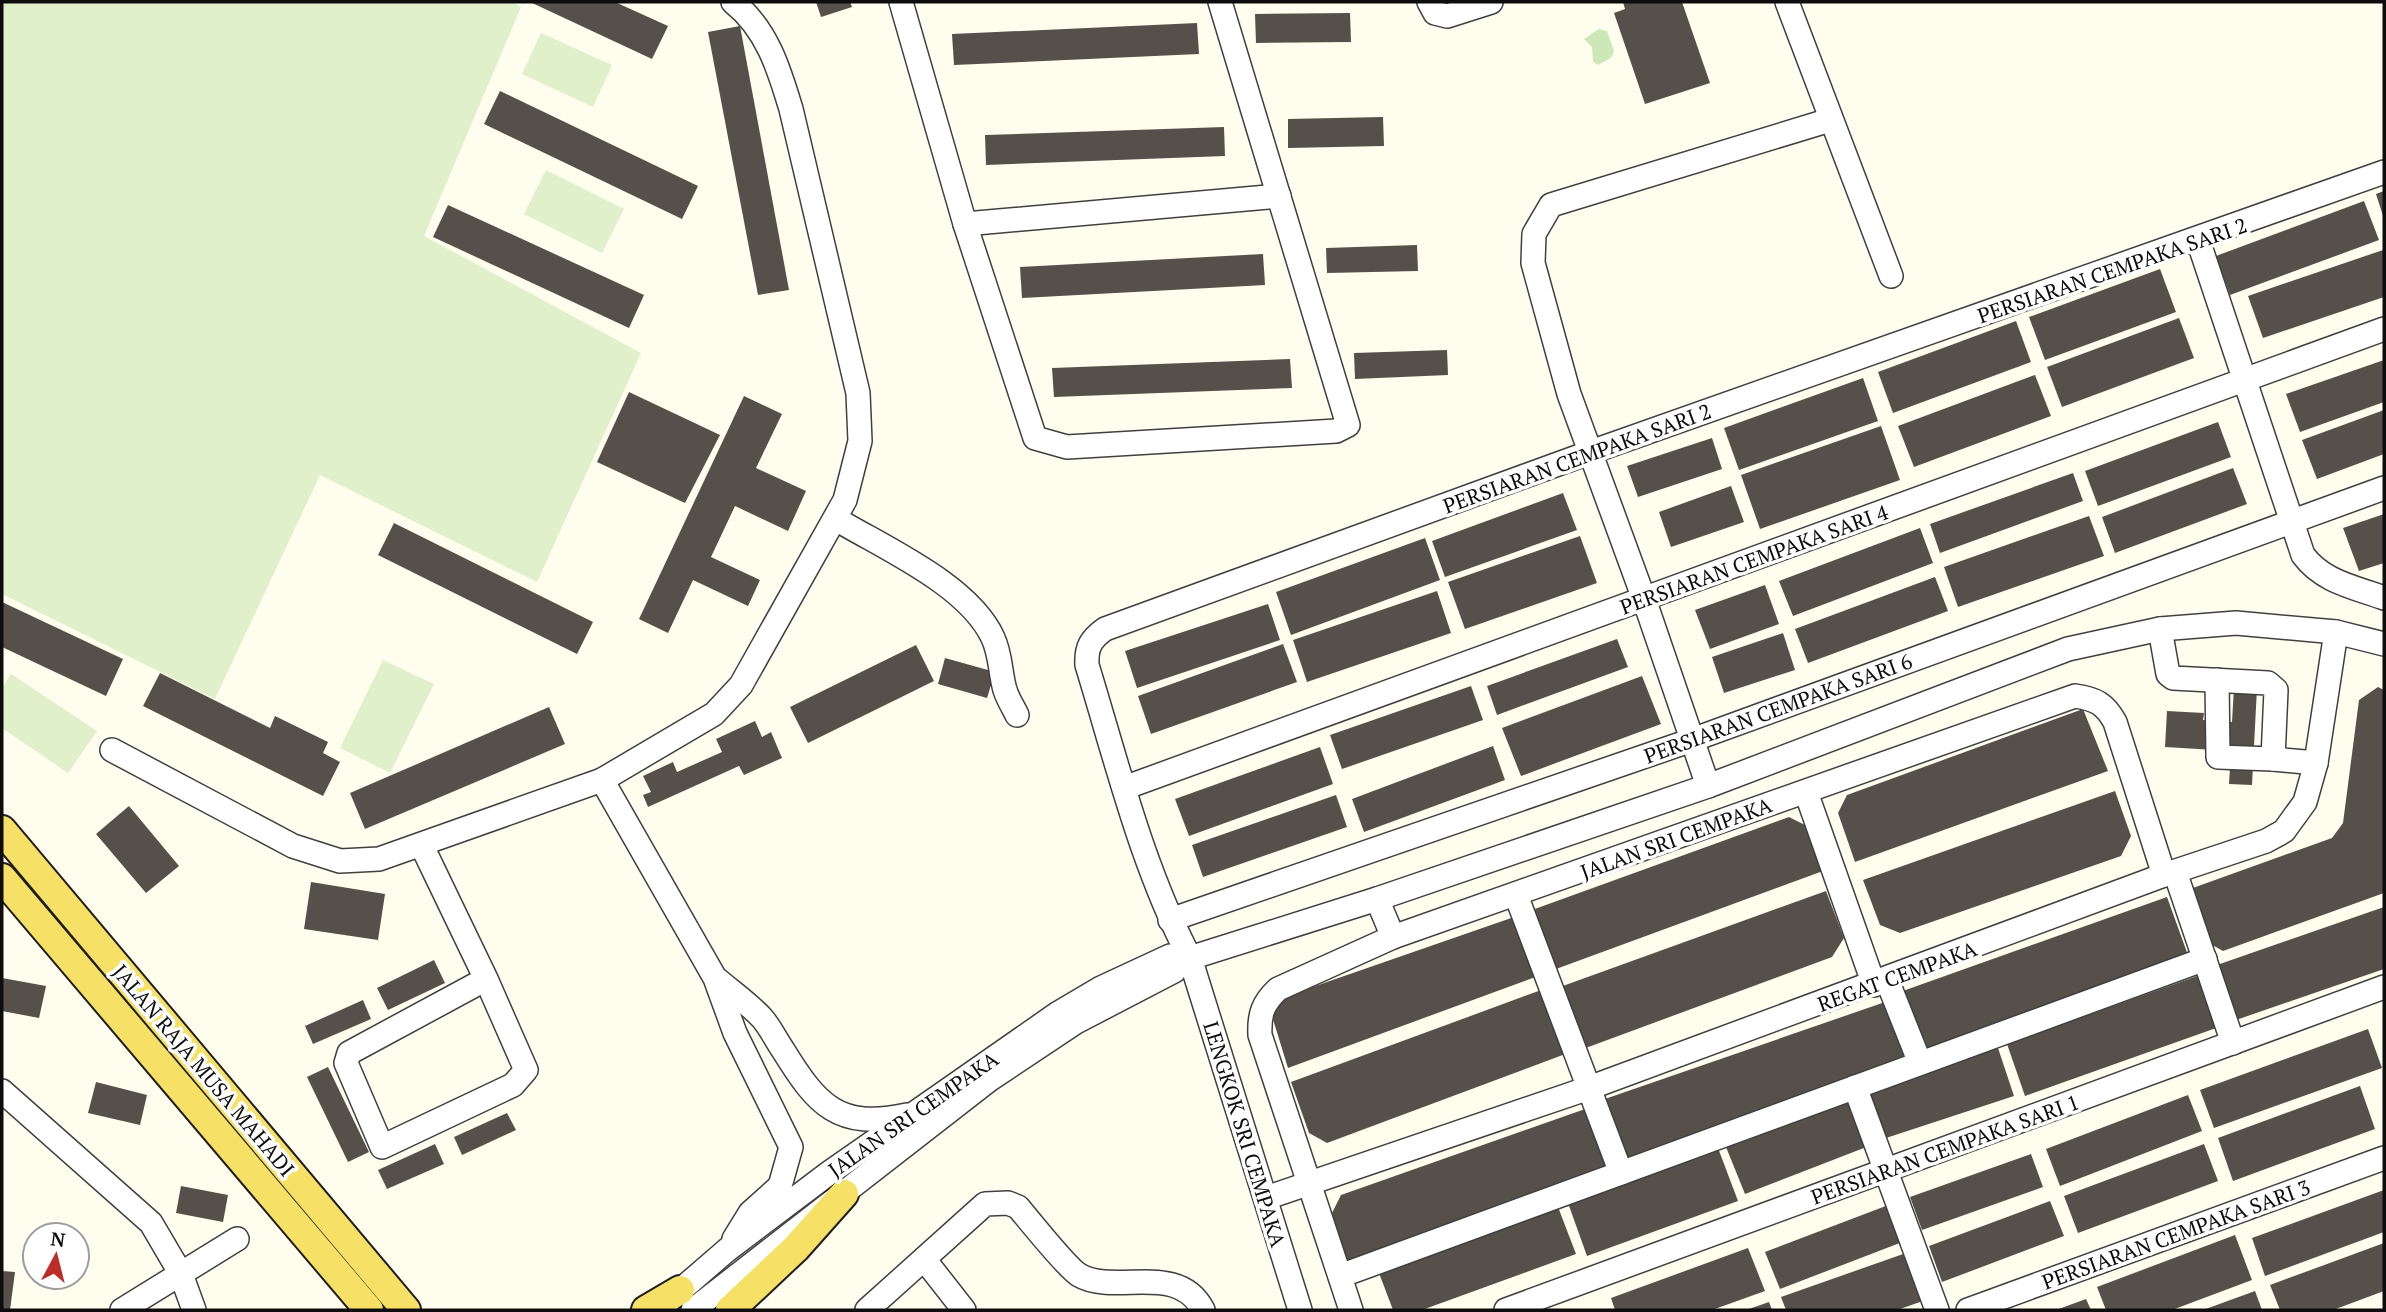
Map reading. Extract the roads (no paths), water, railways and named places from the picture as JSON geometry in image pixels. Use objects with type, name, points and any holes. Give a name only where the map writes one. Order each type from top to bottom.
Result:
[{"type":"main road","name":"JALAN RAJA MUSA MAHADI","points":[[2,830],[406,1310]]},
{"type":"main road","name":"JALAN RAJA MUSA MAHADI","points":[[2,878],[369,1310]]},
{"type":"main road","points":[[730,1310],[796,1248],[844,1194]]},
{"type":"main road","points":[[646,1310],[686,1300]]},
{"type":"street","points":[[112,750],[293,846],[340,861],[379,859],[422,846],[602,780],[714,713],[741,685],[836,519],[845,500],[860,440],[858,393],[779,69],[762,32],[733,2]]},
{"type":"street","points":[[901,2],[965,223],[1035,438],[1067,447],[1336,431],[1348,425],[1220,2]]},
{"type":"street","points":[[1429,2],[1435,13],[1447,16],[1491,2]]},
{"type":"street","points":[[1787,2],[1891,276]]},
{"type":"street","points":[[1708,786],[1644,599],[1569,394],[1533,263],[1534,234],[1551,205],[1830,120]]},
{"type":"street","name":"PERSIARAN CEMPAKA SARI 2","points":[[1190,958],[1170,920],[1124,788],[1087,665],[1086,650],[1093,638],[1105,629],[1591,453],[2384,172]]},
{"type":"street","points":[[965,223],[1279,196]]},
{"type":"street","points":[[2198,240],[2303,555],[2313,569],[2329,579],[2384,598]]},
{"type":"street","name":"PERSIARAN CEMPAKA SARI 4","points":[[1124,788],[2384,329]]},
{"type":"street","name":"PERSIARAN CEMPAKA SARI 6","points":[[1170,920],[1692,740],[2384,488]]},
{"type":"street","points":[[836,519],[951,589],[974,610],[993,637],[1002,665],[1005,690],[1017,715]]},
{"type":"street","name":"JALAN SRI CEMPAKA","points":[[686,1300],[727,1250],[914,1113],[1046,1021],[1101,988],[1170,956],[1190,958],[1377,899],[1708,786],[1798,754],[2035,659],[2160,629],[2236,624],[2336,632],[2384,644]]},
{"type":"street","points":[[2160,629],[2168,674],[2173,678],[2269,683],[2276,690],[2273,759]]},
{"type":"street","name":"REGAT CEMPAKA","points":[[1266,1198],[1589,1088],[1881,983],[2169,874],[2266,841],[2284,831],[2305,802],[2316,763],[2336,632]]},
{"type":"street","points":[[2217,680],[2217,757],[2316,763]]},
{"type":"street","name":"JALAN SRI CEMPAKA","points":[[1310,1184],[1260,1035],[1259,1018],[1266,1001],[1278,989],[1394,937],[1806,792],[2059,699],[2075,696],[2093,699],[2106,707],[2115,722],[2169,874],[2205,959],[2233,1043]]},
{"type":"street","points":[[1798,754],[1818,776],[1836,780]]},
{"type":"street","points":[[1780,801],[1792,787],[1798,754]]},
{"type":"street","points":[[602,780],[715,978],[735,1033],[791,1147],[780,1186],[750,1213],[727,1250]]},
{"type":"street","points":[[1806,792],[1881,983],[1920,1063]]},
{"type":"street","points":[[422,846],[486,979],[526,1070],[513,1085],[382,1147],[346,1063],[349,1053],[486,979]]},
{"type":"street","points":[[1516,895],[1621,1173]]},
{"type":"street","points":[[1377,899],[1394,937]]},
{"type":"street","name":"JALAN SRI CEMPAKA","points":[[658,1310],[686,1300],[844,1194],[1019,1059],[1108,1003],[1181,968],[1190,958]]},
{"type":"street","name":"LENGKOK SRI CEMPAKA","points":[[1190,958],[1300,1310]]},
{"type":"street","points":[[1340,1276],[2205,959]]},
{"type":"street","points":[[715,978],[763,1019],[812,1094],[835,1112],[857,1118],[887,1119],[914,1113]]},
{"type":"street","name":"PERSIARAN CEMPAKA SARI 1","points":[[1506,1310],[2384,987]]},
{"type":"street","points":[[1855,1087],[1937,1310]]},
{"type":"street","points":[[2,1091],[151,1223],[181,1274],[194,1310]]},
{"type":"street","name":"PERSIARAN CEMPAKA SARI 3","points":[[1968,1310],[2384,1158]]},
{"type":"street","points":[[1310,1184],[1351,1310]]},
{"type":"street","points":[[867,1310],[985,1204],[1008,1203],[1017,1207],[1079,1275],[1170,1284],[1188,1292],[1203,1310]]},
{"type":"street","points":[[121,1310],[237,1239]]},
{"type":"street","points":[[924,1259],[964,1310]]}]
